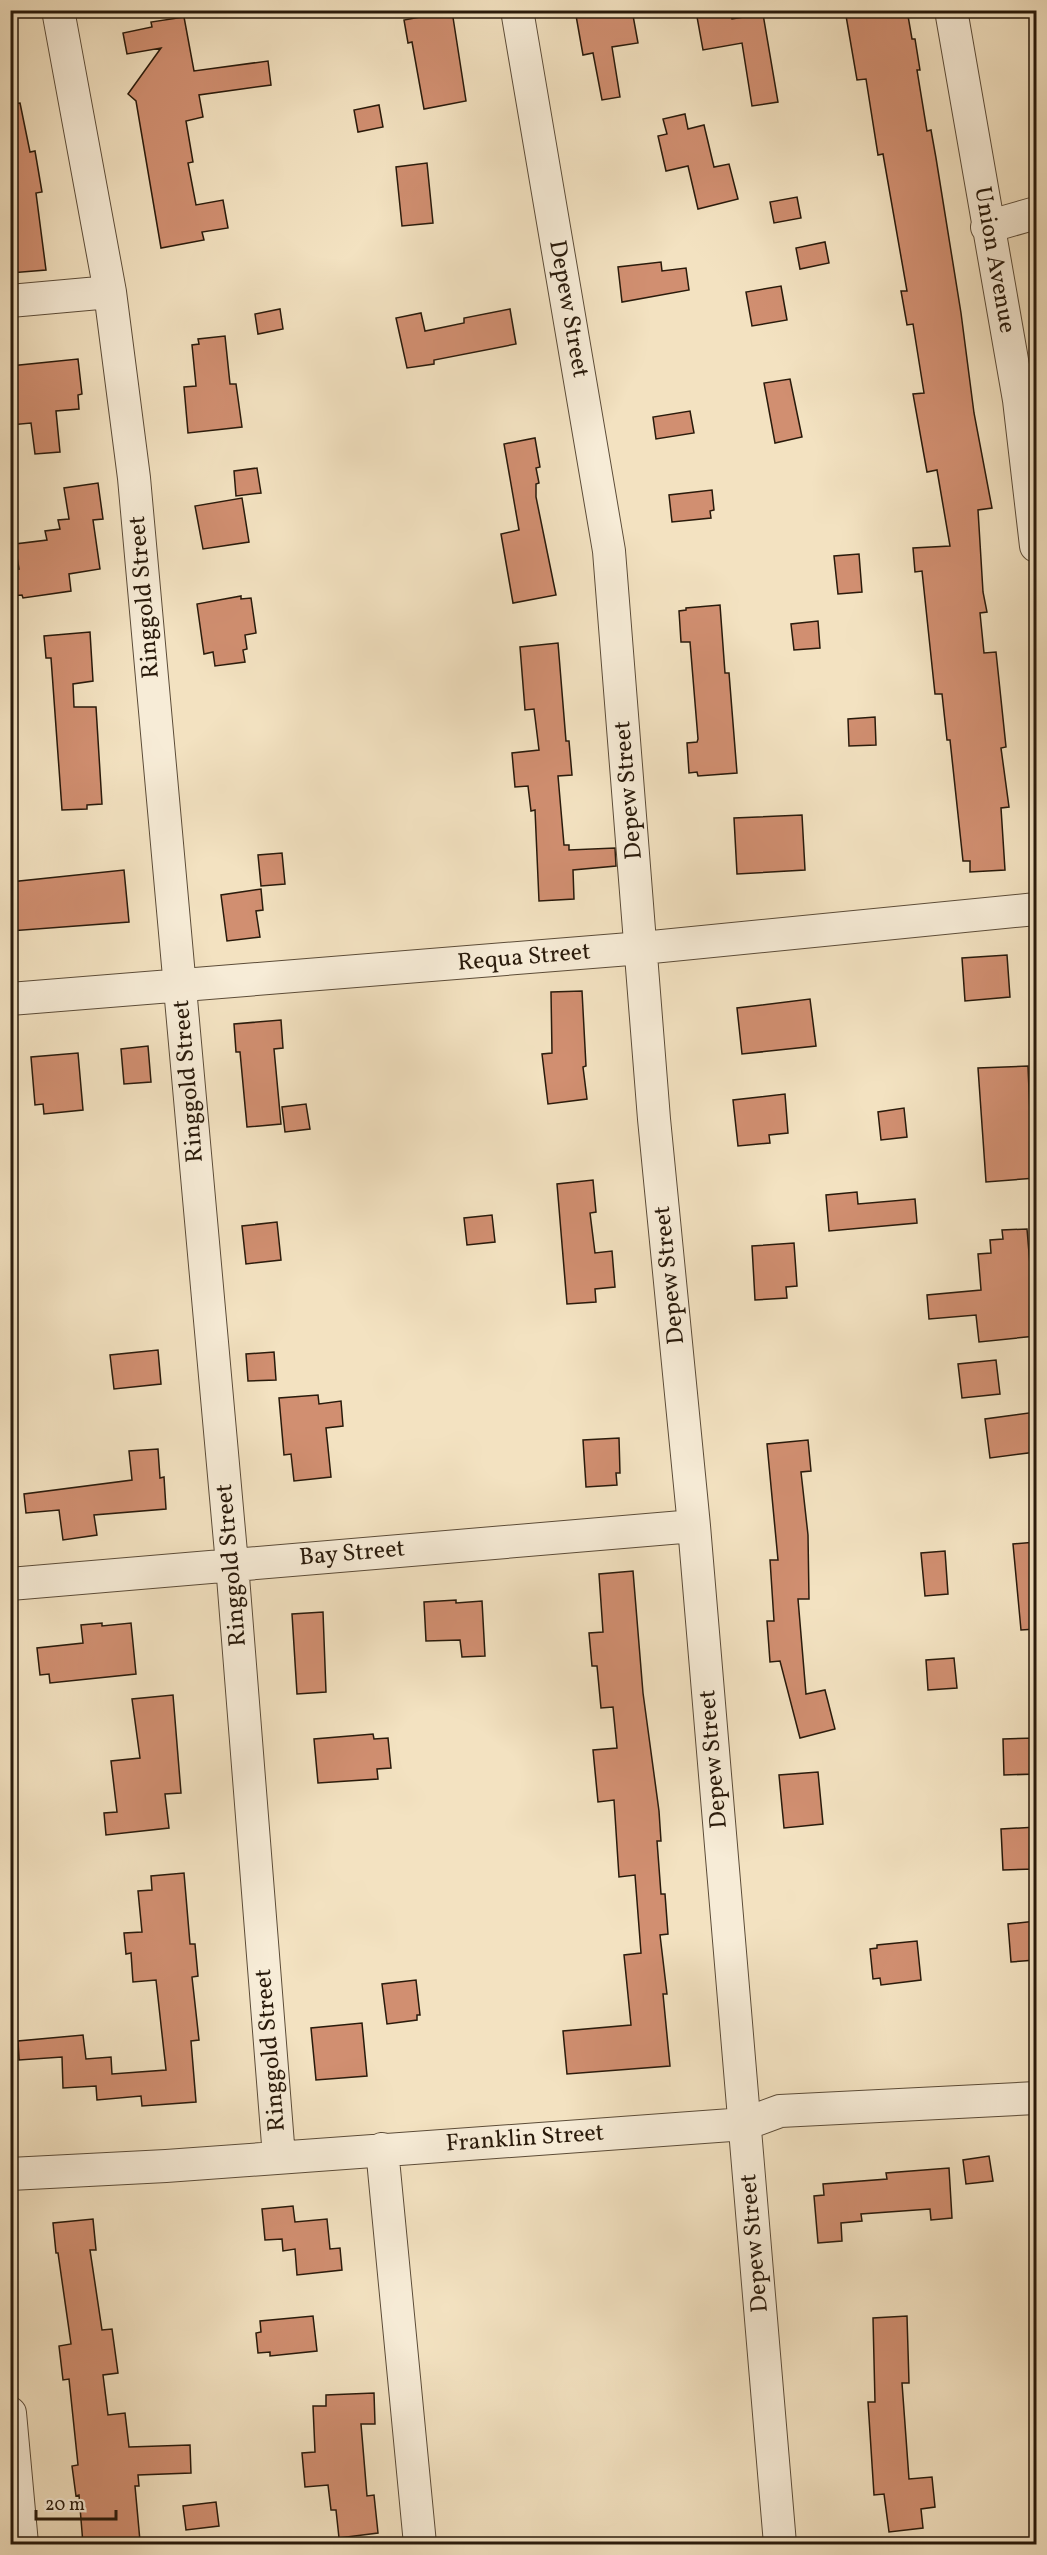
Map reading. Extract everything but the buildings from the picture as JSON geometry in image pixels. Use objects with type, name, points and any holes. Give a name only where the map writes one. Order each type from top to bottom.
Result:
[{"type":"street","name":"Ringgold Street","points":[[58,10],[110,292],[134,478],[232,1564],[279,2157]]},
{"type":"street","name":"Depew Street","points":[[517,10],[609,551],[654,1119],[694,1526],[780,2544]]},
{"type":"street","name":"Union Avenue","points":[[951,10],[987,227],[1019,400],[1036,546]]},
{"type":"street","points":[[987,227],[1036,213]]},
{"type":"street","points":[[10,301],[110,292]]},
{"type":"street","name":"Requa Street","points":[[10,999],[642,948],[1036,909]]},
{"type":"street","name":"Bay Street","points":[[10,1584],[694,1526]]},
{"type":"street","name":"Franklin Street","points":[[10,2174],[166,2166],[745,2124],[780,2111],[1036,2098]]},
{"type":"street","points":[[381,2149],[420,2544]]},
{"type":"street","points":[[10,2413],[22,2544]]}]
